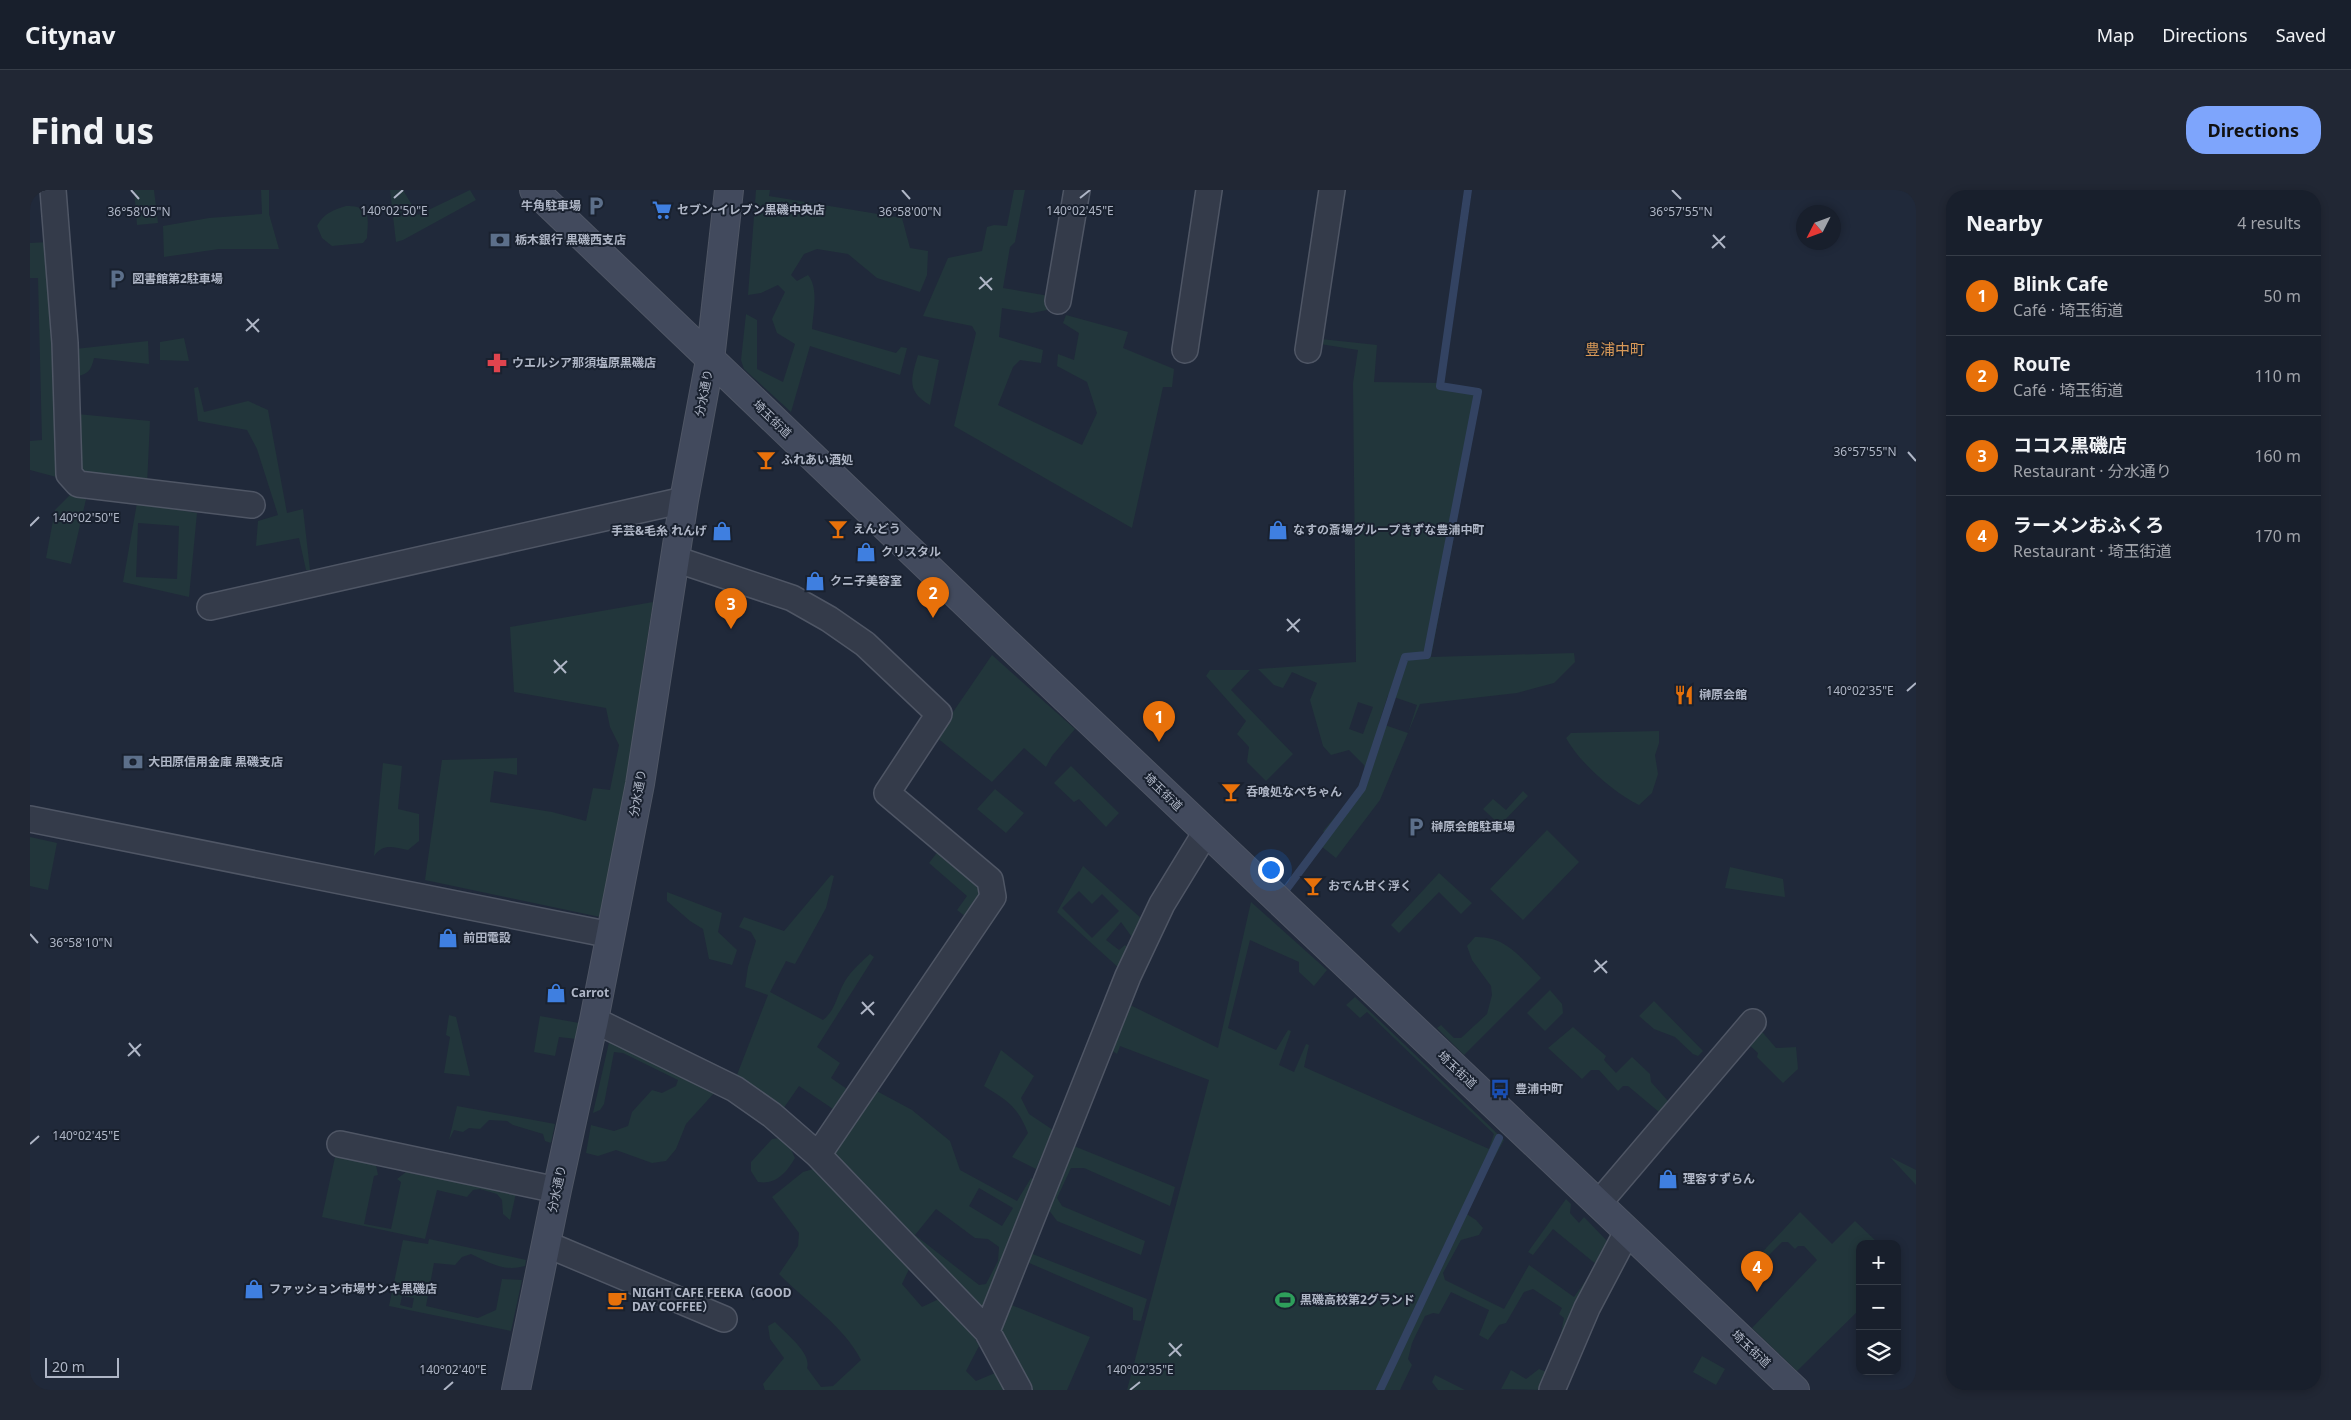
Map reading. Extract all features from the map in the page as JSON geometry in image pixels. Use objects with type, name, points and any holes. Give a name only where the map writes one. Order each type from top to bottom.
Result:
[{"type":"street","points":[[53,190],[65,343],[69,474],[78,484],[252,505]]},
{"type":"street","name":"埼玉街道","points":[[534,190],[710,360],[1792,1389]]},
{"type":"street","name":"分水通り","points":[[516,1390],[594,1020],[640,784],[684,500],[710,360],[729,190]]},
{"type":"street","points":[[1058,301],[1078,190]]},
{"type":"street","points":[[1185,350],[1209,190]]},
{"type":"street","points":[[1308,350],[1332,190]]},
{"type":"street","points":[[210,608],[684,500]]},
{"type":"street","points":[[675,559],[792,598],[830,618],[865,644],[939,714],[886,793],[990,880],[993,897],[818,1155]]},
{"type":"street","points":[[30,819],[611,935]]},
{"type":"street","points":[[987,1331],[1128,976],[1162,904],[1206,832]]},
{"type":"street","points":[[594,1020],[735,1089],[772,1116],[818,1155],[987,1331],[1018,1390]]},
{"type":"street","points":[[1598,1204],[1753,1022]]},
{"type":"street","points":[[340,1144],[557,1190]]},
{"type":"street","points":[[1552,1390],[1587,1308],[1627,1232]]},
{"type":"street","points":[[546,1244],[724,1319]]},
{"type":"green space","points":[[134,190],[154,190],[158,223],[137,225]]},
{"type":"green space","points":[[261,190],[269,190],[269,214],[279,249],[219,249],[164,257],[163,226],[209,218],[262,214]]},
{"type":"green space","points":[[390,190],[403,190],[418,215],[470,190],[476,200],[396,242]]},
{"type":"green space","points":[[756,190],[770,190],[769,196],[902,218],[910,248],[928,251],[927,275],[920,292],[877,278],[848,254],[817,249],[804,254],[791,275],[797,281],[808,275],[811,280],[814,294],[812,329],[896,353],[901,347],[907,348],[900,375],[810,346],[791,412],[744,369],[741,360],[746,314],[757,320],[757,369],[783,382],[795,344],[777,333],[772,319],[785,292],[778,285],[761,293],[748,295]]},
{"type":"green space","points":[[1014,190],[1025,190],[1015,242],[1010,247],[1003,288],[1049,296],[1047,310],[1032,313],[1002,308],[999,337],[1043,350],[1041,363],[1020,360],[1013,367],[998,405],[1082,445],[1097,413],[1087,382],[1057,366],[1058,354],[1074,360],[1079,333],[1063,323],[1066,315],[1128,332],[1123,348],[1174,369],[1172,387],[1163,387],[1132,528],[954,426],[976,333],[972,326],[923,316],[948,258],[982,251],[987,227],[994,225],[1007,226]]},
{"type":"green space","points":[[346,206],[360,208],[367,214],[367,238],[363,243],[332,246],[322,238],[317,226],[329,213]]},
{"type":"green space","points":[[48,242],[60,478],[30,470],[30,441],[42,440],[38,278],[30,278],[30,243]]},
{"type":"green space","points":[[184,338],[189,361],[160,360],[160,342]]},
{"type":"green space","points":[[1321,339],[1377,345],[1374,382],[1442,383],[1482,389],[1431,657],[1574,653],[1575,662],[1554,683],[1517,693],[1420,704],[1408,732],[1417,705],[1388,695],[1379,723],[1408,733],[1380,800],[1336,858],[1321,846],[1327,838],[1323,831],[1358,790],[1359,784],[1365,776],[1364,765],[1349,750],[1331,755],[1323,746],[1310,700],[1317,683],[1292,672],[1283,688],[1274,685],[1258,669],[1356,662],[1353,383],[1358,350],[1320,344]],"holes":[[[1358,702],[1373,707],[1363,734],[1349,729]]]},
{"type":"green space","points":[[148,341],[149,364],[94,358],[92,366],[88,371],[83,375],[75,377],[75,349]]},
{"type":"green space","points":[[918,355],[939,360],[930,405],[917,395],[912,384]]},
{"type":"green space","points":[[198,387],[204,412],[248,401],[268,410],[287,513],[303,509],[310,570],[306,570],[299,538],[256,546],[258,521],[278,515],[257,449],[247,430],[198,421],[194,388]]},
{"type":"green space","points":[[77,414],[150,421],[147,485],[79,474]]},
{"type":"green space","points":[[73,492],[87,495],[71,564],[46,558],[55,510]]},
{"type":"green space","points":[[137,503],[197,513],[189,597],[123,582]],"holes":[[[138,523],[179,526],[177,579],[136,577]]]},
{"type":"green space","points":[[653,602],[643,666],[638,726],[600,917],[425,880],[442,760],[517,758],[517,775],[494,771],[490,802],[552,812],[586,821],[593,788],[610,790],[619,745],[610,727],[606,708],[514,692],[510,627]]},
{"type":"green space","points":[[992,655],[1075,729],[1052,756],[1046,767],[1024,748],[992,782],[936,737]]},
{"type":"green space","points":[[1210,670],[1250,670],[1231,690],[1293,754],[1266,781],[1247,762],[1249,747],[1237,734],[1246,721],[1206,676]]},
{"type":"green space","points":[[1659,731],[1659,743],[1655,755],[1658,774],[1652,793],[1639,805],[1608,785],[1588,767],[1566,738],[1571,733]]},
{"type":"green space","points":[[383,763],[402,766],[398,809],[419,814],[419,841],[408,850],[389,847],[381,849],[374,856]]},
{"type":"green space","points":[[1071,766],[1119,813],[1106,827],[1079,799],[1074,802],[1054,783]]},
{"type":"green space","points":[[995,789],[1024,813],[1006,833],[977,809]]},
{"type":"green space","points":[[1523,791],[1528,796],[1500,825],[1483,809],[1493,799],[1506,810]]},
{"type":"green space","points":[[1547,830],[1579,862],[1523,920],[1490,889]]},
{"type":"green space","points":[[30,837],[57,843],[48,890],[30,886]]},
{"type":"green space","points":[[939,850],[980,884],[983,894],[966,917],[957,910],[967,896],[929,863]]},
{"type":"green space","points":[[1083,866],[1143,920],[1134,940],[1121,922],[1106,940],[1119,950],[1125,945],[1129,949],[1120,969],[1057,912]],"holes":[[[1079,891],[1092,904],[1102,894],[1119,911],[1092,938],[1062,908]]]},
{"type":"green space","points":[[1730,867],[1783,879],[1785,897],[1725,888]]},
{"type":"green space","points":[[1439,873],[1472,903],[1461,914],[1439,892],[1399,933],[1391,925]]},
{"type":"green space","points":[[831,875],[834,876],[826,908],[795,964],[786,961],[770,992],[823,1020],[831,1012],[842,986],[851,973],[870,954],[874,957],[817,1047],[840,1063],[831,1078],[847,1089],[833,1109],[799,1086],[781,1112],[735,1080],[768,995],[745,987],[748,967],[756,941],[751,932],[739,927],[744,917],[784,931]]},
{"type":"green space","points":[[667,892],[722,913],[718,932],[737,950],[732,965],[709,959],[703,929],[690,921],[667,901]]},
{"type":"green space","name":"黒磯高校第2グランド","points":[[1251,902],[1327,970],[1314,986],[1299,972],[1299,962],[1250,940],[1228,1028],[1276,1050],[1288,1030],[1291,1031],[1279,1065],[1294,1072],[1306,1044],[1309,1045],[1304,1067],[1489,1149],[1494,1134],[1367,1012],[1360,1018],[1346,1005],[1355,997],[1504,1140],[1487,1171],[1482,1169],[1462,1211],[1476,1220],[1483,1228],[1479,1235],[1461,1240],[1443,1273],[1445,1280],[1504,1309],[1529,1265],[1574,1297],[1597,1265],[1553,1229],[1533,1255],[1528,1252],[1566,1199],[1571,1204],[1570,1213],[1579,1223],[1584,1217],[1608,1242],[1563,1344],[1560,1339],[1564,1318],[1559,1314],[1562,1308],[1533,1289],[1524,1292],[1506,1323],[1499,1325],[1488,1340],[1479,1335],[1489,1310],[1451,1292],[1439,1314],[1433,1313],[1425,1316],[1412,1343],[1408,1359],[1412,1365],[1400,1390],[1379,1390],[1429,1281],[1377,1390],[1127,1390],[1209,1080],[1120,1046],[1117,1054],[1108,1048],[1126,1003],[1218,1048]]},
{"type":"green space","points":[[1475,937],[1495,940],[1504,944],[1512,949],[1541,978],[1464,1055],[1437,1028],[1441,1025],[1454,1038],[1461,1038],[1487,1014],[1492,995],[1491,986],[1472,960],[1467,946]]},
{"type":"green space","points":[[1550,990],[1562,1004],[1563,1013],[1545,1031],[1527,1013]]},
{"type":"green space","points":[[1654,1001],[1703,1051],[1698,1056],[1693,1054],[1675,1037],[1654,1029],[1639,1016]]},
{"type":"green space","points":[[449,1015],[456,1017],[470,1076],[444,1073],[450,1037],[446,1035]]},
{"type":"green space","points":[[540,1016],[579,1023],[577,1039],[559,1037],[555,1056],[534,1052]]},
{"type":"green space","points":[[1573,1027],[1606,1056],[1604,1060],[1616,1073],[1632,1057],[1650,1074],[1651,1082],[1668,1101],[1659,1112],[1628,1086],[1623,1086],[1618,1091],[1599,1070],[1591,1070],[1582,1079],[1548,1048]]},
{"type":"green space","points":[[1758,1027],[1776,1048],[1796,1047],[1798,1069],[1783,1083],[1757,1057],[1758,1053],[1745,1041]]},
{"type":"green space","points":[[610,1038],[715,1092],[686,1124],[676,1149],[666,1161],[652,1163],[616,1150],[598,1156],[586,1153],[591,1125],[614,1131],[628,1126],[632,1112],[652,1090],[662,1093],[676,1086],[678,1080],[623,1053],[614,1052],[604,1104],[600,1110],[593,1113]]},
{"type":"green space","points":[[1001,1050],[1034,1076],[1021,1098],[1029,1114],[1053,1130],[1036,1169],[1012,1157],[1028,1133],[1020,1117],[1011,1105],[984,1086]]},
{"type":"green space","points":[[871,1088],[912,1110],[950,1141],[960,1170],[1017,1201],[1031,1178],[1036,1181],[985,1308],[979,1313],[910,1267],[902,1284],[922,1307],[941,1298],[969,1328],[979,1346],[966,1371],[976,1381],[995,1373],[1007,1390],[765,1390],[763,1384],[784,1358],[770,1339],[768,1326],[775,1322],[802,1350],[806,1356],[807,1368],[821,1387],[833,1386],[861,1360],[845,1336],[779,1274],[798,1246],[799,1233],[772,1197],[803,1172],[813,1169],[827,1157]],"holes":[[[979,1188],[1013,1208],[1002,1226],[969,1206]],[[936,1209],[975,1238],[988,1239],[999,1247],[998,1261],[986,1284],[979,1285],[915,1235]]]},
{"type":"green space","points":[[457,1106],[555,1124],[551,1143],[545,1141],[543,1134],[513,1125],[507,1121],[489,1120],[480,1129],[469,1128],[463,1132],[454,1130],[449,1140]]},
{"type":"green space","points":[[781,1138],[789,1145],[795,1158],[780,1177],[770,1182],[758,1182],[751,1171],[751,1162],[772,1139]]},
{"type":"green space","points":[[1069,1144],[1175,1187],[1170,1206],[1084,1168],[1071,1168],[1057,1198],[1062,1206],[1145,1241],[1141,1255],[1057,1221],[1045,1205]]},
{"type":"green space","points":[[335,1157],[376,1165],[378,1175],[374,1176],[364,1224],[391,1229],[401,1182],[397,1179],[406,1172],[516,1193],[510,1220],[503,1214],[502,1200],[497,1194],[480,1189],[473,1190],[467,1197],[437,1190],[425,1239],[322,1217]]},
{"type":"green space","points":[[1890,1157],[1916,1170],[1916,1185]]},
{"type":"green space","points":[[1800,1212],[1832,1244],[1855,1221],[1875,1240],[1856,1240],[1856,1313],[1797,1371],[1752,1328],[1817,1260],[1804,1246],[1798,1246],[1795,1249],[1788,1242],[1782,1242],[1756,1268],[1752,1263]]},
{"type":"green space","points":[[429,1239],[526,1260],[525,1266],[510,1268],[491,1263],[471,1254],[462,1257],[455,1265],[434,1263],[426,1306],[478,1318],[496,1310],[502,1279],[522,1280],[511,1331],[389,1306],[403,1240],[428,1244]],"holes":[[[402,1296],[414,1298],[412,1308],[400,1305]]]},
{"type":"green space","points":[[1030,1253],[1147,1299],[1141,1321],[1133,1320],[1133,1308],[1027,1262]]},
{"type":"green space","points":[[1009,1304],[1090,1337],[1067,1390],[1027,1390],[997,1335]]},
{"type":"green space","points":[[1702,1356],[1725,1369],[1716,1385],[1693,1372]]},
{"type":"green space","points":[[1539,1369],[1549,1373],[1542,1390],[1501,1389],[1511,1370],[1526,1379]]},
{"type":"green space","points":[[1435,1375],[1465,1390],[1438,1390],[1432,1382]]},
{"type":"waterway","points":[[1285,891],[1362,788],[1405,657],[1427,655],[1478,392],[1440,386],[1468,190]]},
{"type":"waterway","points":[[1380,1390],[1499,1138]]},
{"type":"place","name":"牛角駐車場","points":[[596,206]]},
{"type":"place","name":"セブン-イレブン黒磯中央店","points":[[662,210]]},
{"type":"place","name":"栃木銀行 黒磯西支店","points":[[500,240]]},
{"type":"place","name":"図書館第2駐車場","points":[[117,279]]},
{"type":"place","name":"ウエルシア那須塩原黒磯店","points":[[497,363]]},
{"type":"place","name":"ふれあい酒処","points":[[766,460]]},
{"type":"place","name":"えんどう","points":[[838,529]]},
{"type":"place","name":"なすの斎場グループきずな豊浦中町","points":[[1278,530]]},
{"type":"place","name":"手芸&毛糸 れんげ","points":[[722,531]]},
{"type":"place","name":"クリスタル","points":[[866,552]]},
{"type":"place","name":"クニ子美容室","points":[[815,581]]},
{"type":"place","name":"RouTe","points":[[933,618]]},
{"type":"place","name":"ココス黒磯店","points":[[731,629]]},
{"type":"place","name":"榊原会館","points":[[1684,695]]},
{"type":"place","name":"Blink Cafe","points":[[1159,742]]},
{"type":"place","name":"大田原信用金庫 黒磯支店","points":[[133,762]]},
{"type":"place","name":"呑喰処なべちゃん","points":[[1231,792]]},
{"type":"place","name":"榊原会館駐車場","points":[[1416,827]]},
{"type":"place","name":"おでん甘く浮く","points":[[1313,886]]},
{"type":"place","name":"前田電設","points":[[448,938]]},
{"type":"place","name":"Carrot","points":[[556,993]]},
{"type":"place","name":"豊浦中町","points":[[1500,1089]]},
{"type":"place","name":"理容すずらん","points":[[1668,1179]]},
{"type":"place","name":"ファッション市場サンキ黒磯店","points":[[254,1289]]},
{"type":"place","name":"ラーメンおふくろ","points":[[1757,1292]]},
{"type":"place","name":"NIGHT CAFE FEEKA（GOOD DAY COFFEE）","points":[[617,1300]]},
{"type":"place","name":"黒磯高校第2グランド","points":[[1285,1300]]},
{"type":"district","name":"豊浦中町","points":[[1615,350]]}]
